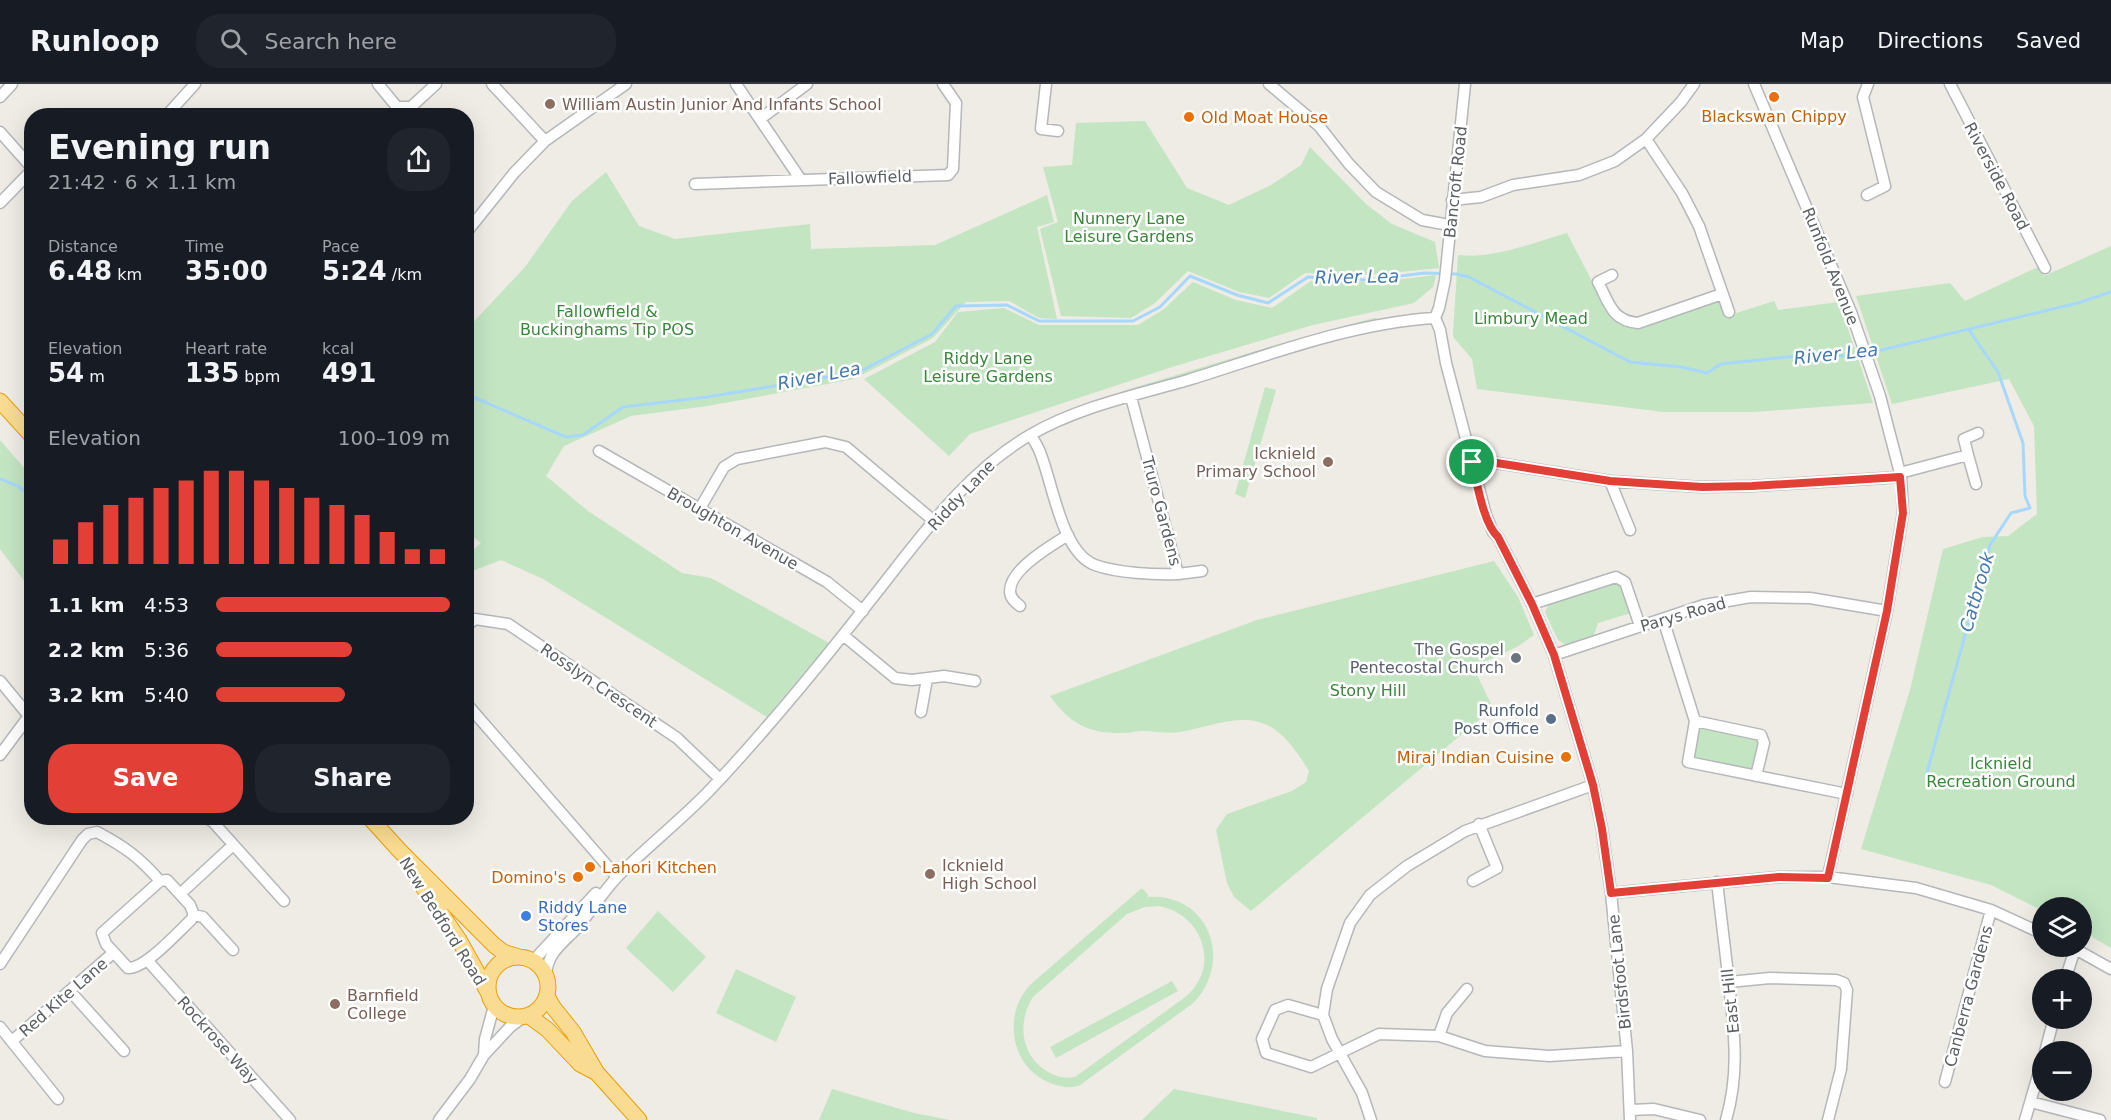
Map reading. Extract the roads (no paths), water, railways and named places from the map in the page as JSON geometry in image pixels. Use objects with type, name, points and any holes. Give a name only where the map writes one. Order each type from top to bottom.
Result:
[{"type":"highway","points":[[0,401],[24,427]]},
{"type":"highway","name":"New Bedford Road","points":[[376,825],[494,945],[503,952],[526,959]]},
{"type":"highway","name":"New Bedford Road","points":[[399,850],[459,940],[491,1000]]},
{"type":"highway","points":[[597,1073],[580,1064],[548,1030],[525,1017],[504,1015],[491,1000],[490,975],[495,967],[502,961],[526,959],[546,974],[548,996],[553,1007],[573,1032],[597,1073],[639,1120]]},
{"type":"highway","points":[[525,1017],[544,1004],[548,996]]},
{"type":"street","points":[[0,98],[12,84]]},
{"type":"street","points":[[173,108],[195,84]]},
{"type":"street","points":[[378,84],[397,107],[411,107],[436,84]]},
{"type":"street","points":[[492,84],[544,141]]},
{"type":"street","points":[[474,223],[514,173],[544,141],[626,84]]},
{"type":"street","points":[[736,84],[801,180]]},
{"type":"street","points":[[760,118],[807,84]]},
{"type":"street","name":"Fallowfield","points":[[695,184],[948,175],[953,169],[956,103],[943,84]]},
{"type":"street","points":[[1046,84],[1041,129],[1058,131]]},
{"type":"street","points":[[1269,84],[1319,126],[1349,165],[1376,192],[1422,220],[1449,225]]},
{"type":"street","name":"Bancroft Road","points":[[1435,318],[1440,308],[1445,275],[1465,84]]},
{"type":"street","points":[[1452,200],[1481,197],[1513,185],[1579,175],[1615,161],[1646,139],[1681,102],[1694,84]]},
{"type":"street","name":"Runfold Avenue","points":[[1754,84],[1842,287],[1863,343],[1900,475],[1903,513],[1887,611],[1828,878]]},
{"type":"street","points":[[1867,195],[1885,186],[1863,97],[1868,84]]},
{"type":"street","name":"Riverside Road","points":[[1950,84],[2045,268]]},
{"type":"street","points":[[0,132],[24,160]]},
{"type":"street","points":[[1646,139],[1682,193],[1699,226],[1729,312]]},
{"type":"street","points":[[0,203],[24,178]]},
{"type":"street","points":[[1612,275],[1598,282],[1614,314],[1625,322],[1638,323],[1722,294]]},
{"type":"street","name":"Riddy Lane","points":[[546,974],[547,963],[552,954],[617,877],[686,814],[767,728],[934,521],[964,487],[998,456],[1030,435],[1056,422],[1131,397],[1351,331],[1435,318]]},
{"type":"street","name":"Birdsfoot Lane","points":[[1435,318],[1440,330],[1472,462],[1493,532],[1498,537],[1532,604],[1554,655],[1593,785],[1611,893],[1627,1051],[1630,1115]]},
{"type":"street","name":"Truro Gardens","points":[[1030,435],[1041,453],[1068,535],[1075,549],[1094,565],[1144,574],[1178,574],[1131,397]]},
{"type":"street","points":[[1976,484],[1964,440],[1978,433]]},
{"type":"street","points":[[699,510],[724,467],[736,459],[825,442],[846,447],[934,521]]},
{"type":"street","name":"Broughton Avenue","points":[[599,451],[827,582],[863,610]]},
{"type":"street","points":[[1472,462],[1484,461],[1610,481],[1702,487],[1752,486],[1900,475],[1968,455]]},
{"type":"street","points":[[1610,481],[1630,530]]},
{"type":"street","points":[[1020,606],[1011,598],[1009,590],[1012,582],[1033,558],[1068,535]]},
{"type":"street","points":[[1178,574],[1202,571]]},
{"type":"street","points":[[1532,604],[1616,577],[1625,582],[1640,626]]},
{"type":"street","name":"Parys Road","points":[[1554,655],[1704,605],[1751,597],[1809,598],[1887,611]]},
{"type":"street","points":[[1664,619],[1695,721],[1688,762],[1847,794]]},
{"type":"street","name":"Rosslyn Crescent","points":[[474,621],[508,624],[677,738],[720,779]]},
{"type":"street","points":[[843,635],[895,678],[912,680],[944,676],[975,681]]},
{"type":"street","points":[[921,711],[927,679]]},
{"type":"street","points":[[0,681],[24,707]]},
{"type":"street","points":[[474,713],[617,877]]},
{"type":"street","points":[[1695,721],[1761,735],[1764,744],[1756,776]]},
{"type":"street","points":[[0,755],[24,722]]},
{"type":"street","points":[[1371,1120],[1362,1093],[1332,1039],[1323,1015],[1327,989],[1350,922],[1370,895],[1407,866],[1465,831],[1479,824],[1593,785]]},
{"type":"street","points":[[1473,881],[1497,868],[1479,824]]},
{"type":"street","points":[[215,825],[284,901]]},
{"type":"street","points":[[0,964],[82,840],[93,832],[97,832],[137,856],[160,881]]},
{"type":"street","points":[[180,894],[232,846]]},
{"type":"street","name":"Riddy Lane","points":[[526,959],[546,948],[603,886],[617,877]]},
{"type":"street","points":[[1611,893],[1779,877],[1828,878],[1916,888],[1991,910],[2032,929]]},
{"type":"street","points":[[166,880],[171,883],[190,905],[194,915],[147,960],[135,968],[128,968],[113,953],[102,933],[160,881],[166,880]]},
{"type":"street","name":"East Hill","points":[[1717,882],[1736,1068],[1726,1120]]},
{"type":"street","name":"Canberra Gardens","points":[[1945,1082],[1991,910]]},
{"type":"street","points":[[194,915],[203,917],[233,950]]},
{"type":"street","name":"Red Kite Lane","points":[[12,1041],[113,953]]},
{"type":"street","points":[[2089,957],[2111,969]]},
{"type":"street","name":"Rockrose Way","points":[[147,960],[290,1120]]},
{"type":"street","points":[[1729,982],[1770,978],[1836,980],[1844,983],[1846,990],[1841,1069],[1828,1120]]},
{"type":"street","points":[[1438,1036],[1447,1013],[1467,989]]},
{"type":"street","points":[[70,991],[124,1051]]},
{"type":"street","points":[[484,1054],[484,1039],[491,1000]]},
{"type":"street","points":[[1323,1015],[1288,1005],[1275,1010],[1262,1040],[1266,1053],[1311,1067],[1379,1034],[1438,1036],[1485,1051],[1538,1055],[1627,1051]]},
{"type":"street","points":[[439,1120],[470,1079],[484,1054],[510,1027],[525,1017]]},
{"type":"street","points":[[0,1027],[58,1099]]},
{"type":"street","points":[[2025,1120],[2032,1098]]},
{"type":"street","points":[[2031,1102],[2100,1120]]},
{"type":"street","points":[[1630,1115],[1654,1109],[1700,1120]]},
{"type":"waterway","name":"River Lea","points":[[474,397],[566,437],[583,435],[623,407],[707,397],[859,372],[932,334],[956,306],[1007,305],[1039,321],[1133,321],[1160,307],[1190,276],[1237,295],[1268,303],[1308,277],[1367,280],[1425,273],[1456,274],[1469,277],[1630,362],[1681,367],[1707,373],[1721,364],[1807,355],[1862,354]]},
{"type":"waterway","name":"River Lea","points":[[1869,353],[2078,303],[2111,292]]},
{"type":"waterway","name":"Catbrook","points":[[1926,776],[1990,545],[2011,513],[2030,508],[2025,496],[2023,443],[1998,372],[1969,330]]},
{"type":"waterway","name":"River Lea","points":[[0,479],[18,486],[24,491]]},
{"type":"place","name":"Blackswan Chippy","points":[[1774,97]]},
{"type":"place","name":"William Austin Junior And Infants School","points":[[550,104]]},
{"type":"place","name":"Old Moat House","points":[[1189,117]]},
{"type":"place","name":"Icknield Primary School","points":[[1328,462]]},
{"type":"place","name":"The Gospel Pentecostal Church","points":[[1516,658]]},
{"type":"place","name":"Runfold Post Office","points":[[1551,719]]},
{"type":"place","name":"Miraj Indian Cuisine","points":[[1566,757]]},
{"type":"place","name":"Lahori Kitchen","points":[[590,867]]},
{"type":"place","name":"Icknield High School","points":[[930,874]]},
{"type":"place","name":"Domino's","points":[[578,877]]},
{"type":"place","name":"Riddy Lane Stores","points":[[526,916]]},
{"type":"place","name":"Barnfield College","points":[[335,1004]]},
{"type":"park label","name":"Nunnery Lane Leisure Gardens","points":[[1129,227]]},
{"type":"park label","name":"Limbury Mead","points":[[1531,318]]},
{"type":"park label","name":"Fallowfield & Buckinghams Tip POS","points":[[607,320]]},
{"type":"park label","name":"Riddy Lane Leisure Gardens","points":[[988,367]]},
{"type":"park label","name":"Stony Hill","points":[[1368,690]]},
{"type":"park label","name":"Icknield Recreation Ground","points":[[2001,772]]}]
